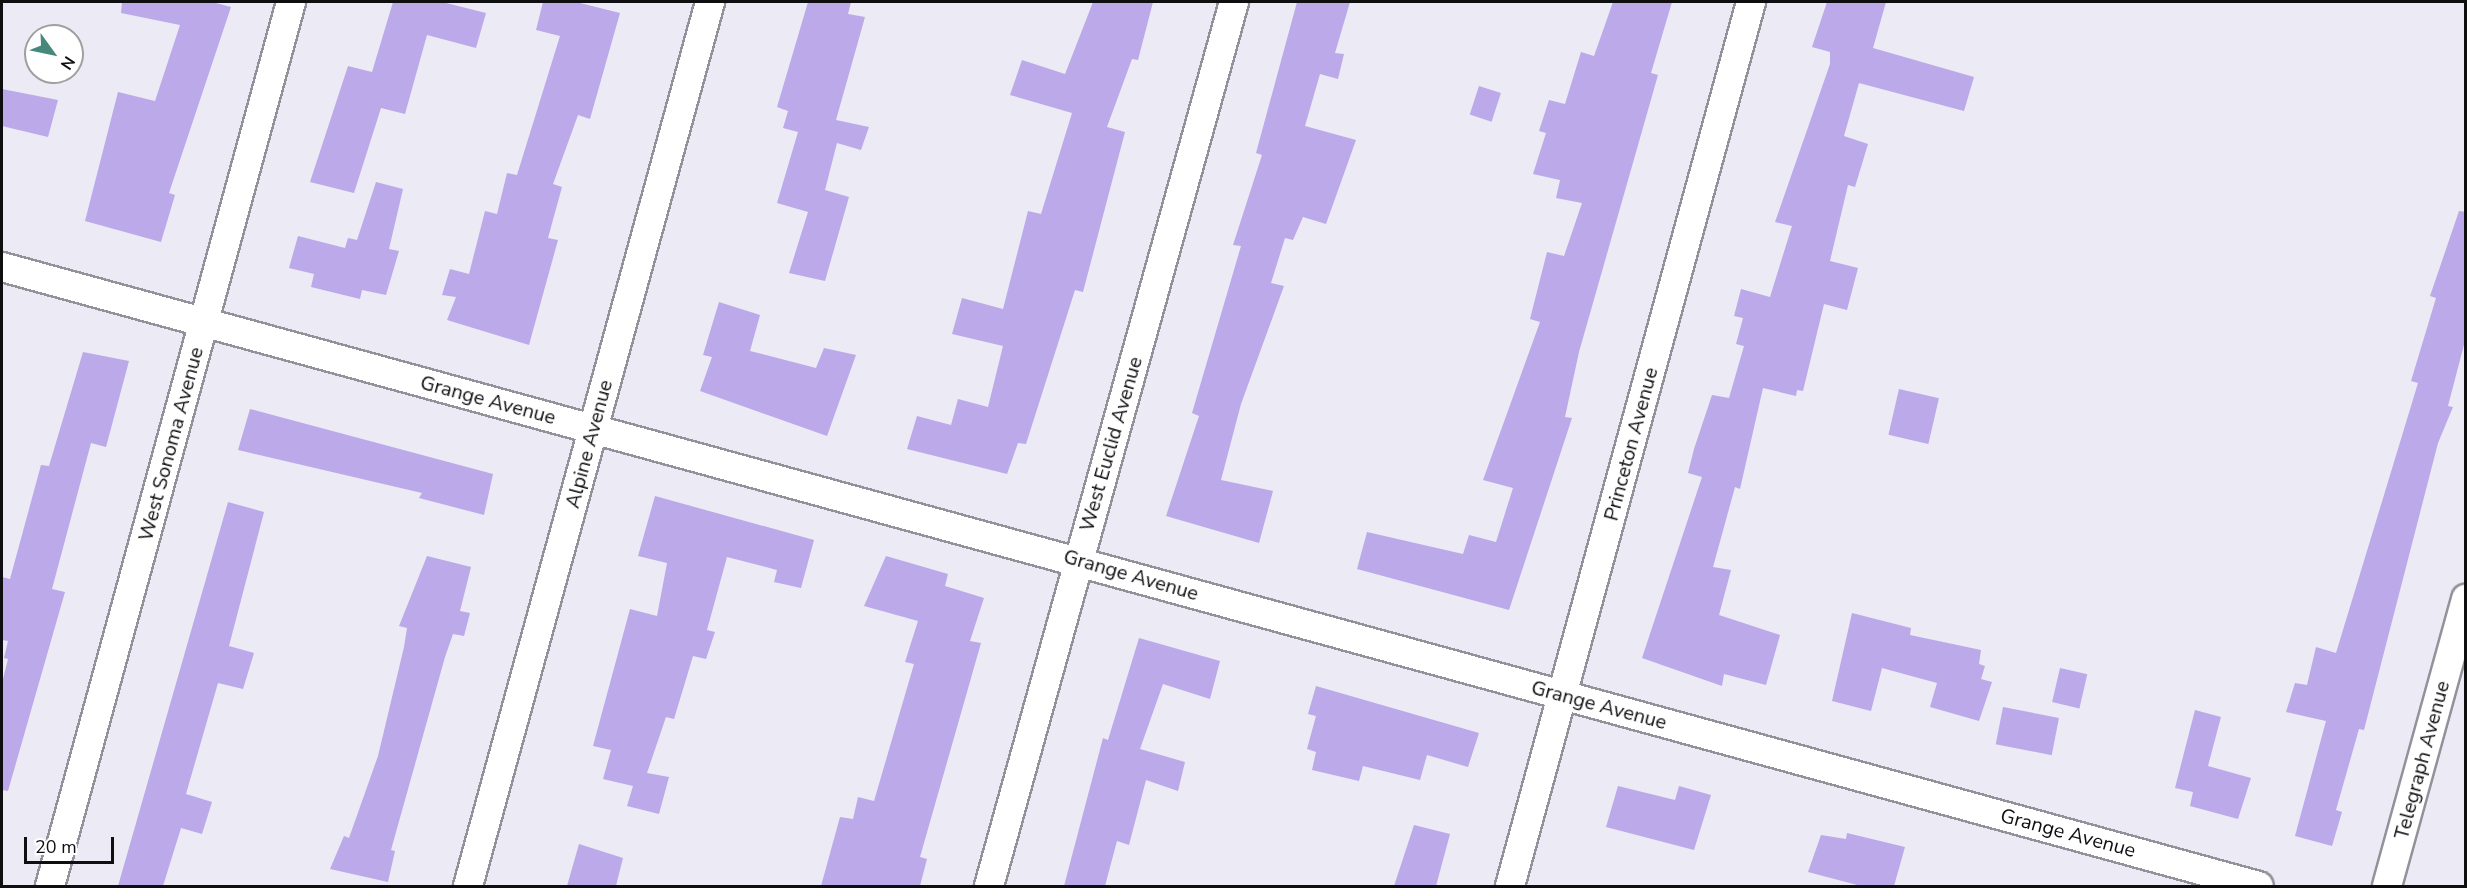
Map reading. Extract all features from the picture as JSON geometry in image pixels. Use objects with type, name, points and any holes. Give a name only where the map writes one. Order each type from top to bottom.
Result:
[{"type":"street","name":"West Sonoma Avenue","points":[[50,886],[291,2]]},
{"type":"street","name":"Alpine Avenue","points":[[468,886],[710,2]]},
{"type":"street","name":"West Euclid Avenue","points":[[989,886],[1234,2]]},
{"type":"street","name":"Princeton Avenue","points":[[1510,886],[1751,2]]},
{"type":"street","name":"Grange Avenue","points":[[2,267],[2259,886]]},
{"type":"street","name":"Telegraph Avenue","points":[[2387,886],[2466,599]]},
{"type":"building","points":[[122,2],[212,2],[231,7],[169,193],[175,195],[161,242],[85,221],[118,92],[155,101],[180,25],[121,13]]},
{"type":"building","points":[[393,2],[442,2],[486,13],[476,48],[427,35],[405,114],[381,108],[354,193],[310,182],[348,66],[372,72]]},
{"type":"building","points":[[543,2],[576,2],[620,13],[590,119],[578,115],[553,184],[562,187],[548,238],[558,240],[529,345],[447,320],[456,297],[442,295],[450,269],[469,274],[485,211],[497,214],[507,173],[517,175],[560,36],[536,30]]},
{"type":"building","points":[[808,2],[851,2],[848,14],[865,17],[836,120],[869,127],[861,150],[837,143],[825,190],[849,197],[825,281],[789,273],[808,212],[777,203],[798,132],[783,128],[788,111],[777,107]]},
{"type":"building","points":[[1093,2],[1153,2],[1138,60],[1132,59],[1107,127],[1125,132],[1083,292],[1075,290],[1026,444],[1018,443],[1007,474],[907,449],[917,416],[951,425],[958,399],[988,407],[1003,346],[952,334],[962,298],[1003,309],[1028,211],[1041,214],[1072,113],[1010,95],[1022,60],[1065,74]]},
{"type":"building","points":[[1297,2],[1350,2],[1335,53],[1344,54],[1338,79],[1320,74],[1305,126],[1356,140],[1326,224],[1303,217],[1293,240],[1285,238],[1271,283],[1284,286],[1241,404],[1221,480],[1273,491],[1259,543],[1166,516],[1199,416],[1192,413],[1241,246],[1233,245],[1262,155],[1256,153]]},
{"type":"building","points":[[1613,2],[1672,2],[1651,73],[1658,75],[1579,352],[1565,417],[1572,418],[1509,610],[1357,569],[1367,532],[1463,554],[1469,535],[1496,542],[1513,488],[1483,480],[1540,322],[1530,319],[1547,252],[1564,256],[1582,203],[1556,198],[1560,180],[1533,174],[1546,133],[1539,131],[1549,100],[1565,104],[1581,52],[1594,56]]},
{"type":"building","points":[[1827,2],[1886,2],[1873,48],[1974,77],[1964,111],[1859,83],[1844,136],[1868,144],[1855,187],[1848,185],[1830,261],[1858,268],[1847,310],[1824,304],[1803,391],[1797,390],[1796,396],[1763,388],[1740,489],[1735,487],[1713,567],[1731,570],[1719,615],[1780,635],[1766,685],[1724,674],[1722,686],[1642,658],[1702,477],[1688,473],[1694,449],[1712,395],[1729,398],[1744,346],[1736,344],[1743,318],[1734,316],[1741,289],[1770,297],[1792,226],[1775,222],[1830,64],[1830,52],[1812,47]]},
{"type":"building","points":[[1479,86],[1501,93],[1492,122],[1470,115]]},
{"type":"building","points":[[2,89],[58,100],[48,137],[2,126]]},
{"type":"building","points":[[376,182],[403,189],[389,249],[399,251],[386,295],[362,290],[360,299],[311,287],[314,274],[289,268],[298,236],[345,248],[348,238],[357,240]]},
{"type":"building","points":[[2459,211],[2466,212],[2466,337],[2448,406],[2453,407],[2438,443],[2364,730],[2359,729],[2336,810],[2342,812],[2332,846],[2295,836],[2326,721],[2286,712],[2295,683],[2307,685],[2316,647],[2336,653],[2418,383],[2411,381],[2436,298],[2430,296]]},
{"type":"building","points":[[719,302],[760,315],[750,351],[816,368],[824,348],[856,355],[827,436],[700,391],[712,357],[703,355]]},
{"type":"building","points":[[83,352],[129,361],[106,447],[91,443],[52,589],[65,592],[8,791],[2,790],[2,683],[8,659],[4,658],[8,641],[2,640],[2,577],[10,579],[41,465],[49,466]]},
{"type":"building","points":[[1899,389],[1939,398],[1928,444],[1888,435]]},
{"type":"building","points":[[250,409],[493,474],[484,515],[419,498],[422,493],[238,450]]},
{"type":"building","points":[[655,496],[814,540],[801,588],[774,582],[777,570],[727,557],[707,630],[715,632],[706,659],[693,656],[674,719],[666,717],[647,773],[669,777],[659,814],[627,806],[633,786],[603,779],[611,750],[593,746],[630,609],[657,616],[667,563],[638,556]]},
{"type":"building","points":[[228,502],[264,512],[229,646],[254,653],[243,689],[218,683],[186,794],[212,802],[202,834],[181,828],[163,886],[118,886]]},
{"type":"building","points":[[427,556],[471,567],[460,611],[470,613],[464,636],[453,634],[445,657],[391,850],[395,851],[388,882],[330,869],[344,836],[349,838],[378,756],[404,647],[407,628],[399,626]]},
{"type":"building","points":[[886,556],[948,574],[945,586],[984,598],[970,641],[981,643],[920,857],[927,859],[920,886],[821,886],[840,817],[853,819],[858,797],[874,801],[914,664],[905,662],[918,621],[864,606]]},
{"type":"building","points":[[1852,613],[1911,628],[1910,635],[1981,650],[1979,664],[1985,666],[1981,679],[1992,682],[1979,721],[1930,707],[1937,683],[1882,668],[1871,711],[1832,701]]},
{"type":"building","points":[[1139,638],[1220,661],[1210,699],[1163,684],[1140,749],[1185,762],[1178,791],[1146,780],[1129,845],[1117,841],[1105,886],[1064,886],[1103,738],[1108,740]]},
{"type":"building","points":[[2060,668],[2087,674],[2079,708],[2052,702]]},
{"type":"building","points":[[1316,686],[1479,733],[1468,767],[1427,755],[1420,780],[1363,766],[1359,781],[1312,770],[1316,752],[1307,749],[1316,716],[1308,714]]},
{"type":"building","points":[[2003,707],[2059,718],[2052,755],[1996,744]]},
{"type":"building","points":[[2195,710],[2221,717],[2208,766],[2251,778],[2238,819],[2190,806],[2193,792],[2175,788]]},
{"type":"building","points":[[1618,786],[1675,800],[1679,786],[1711,795],[1694,850],[1606,827]]},
{"type":"building","points":[[1414,825],[1450,834],[1436,886],[1394,886]]},
{"type":"building","points":[[1847,833],[1905,847],[1894,886],[1861,886],[1808,872],[1821,835],[1846,839]]},
{"type":"building","points":[[579,844],[623,858],[616,886],[567,886]]}]
